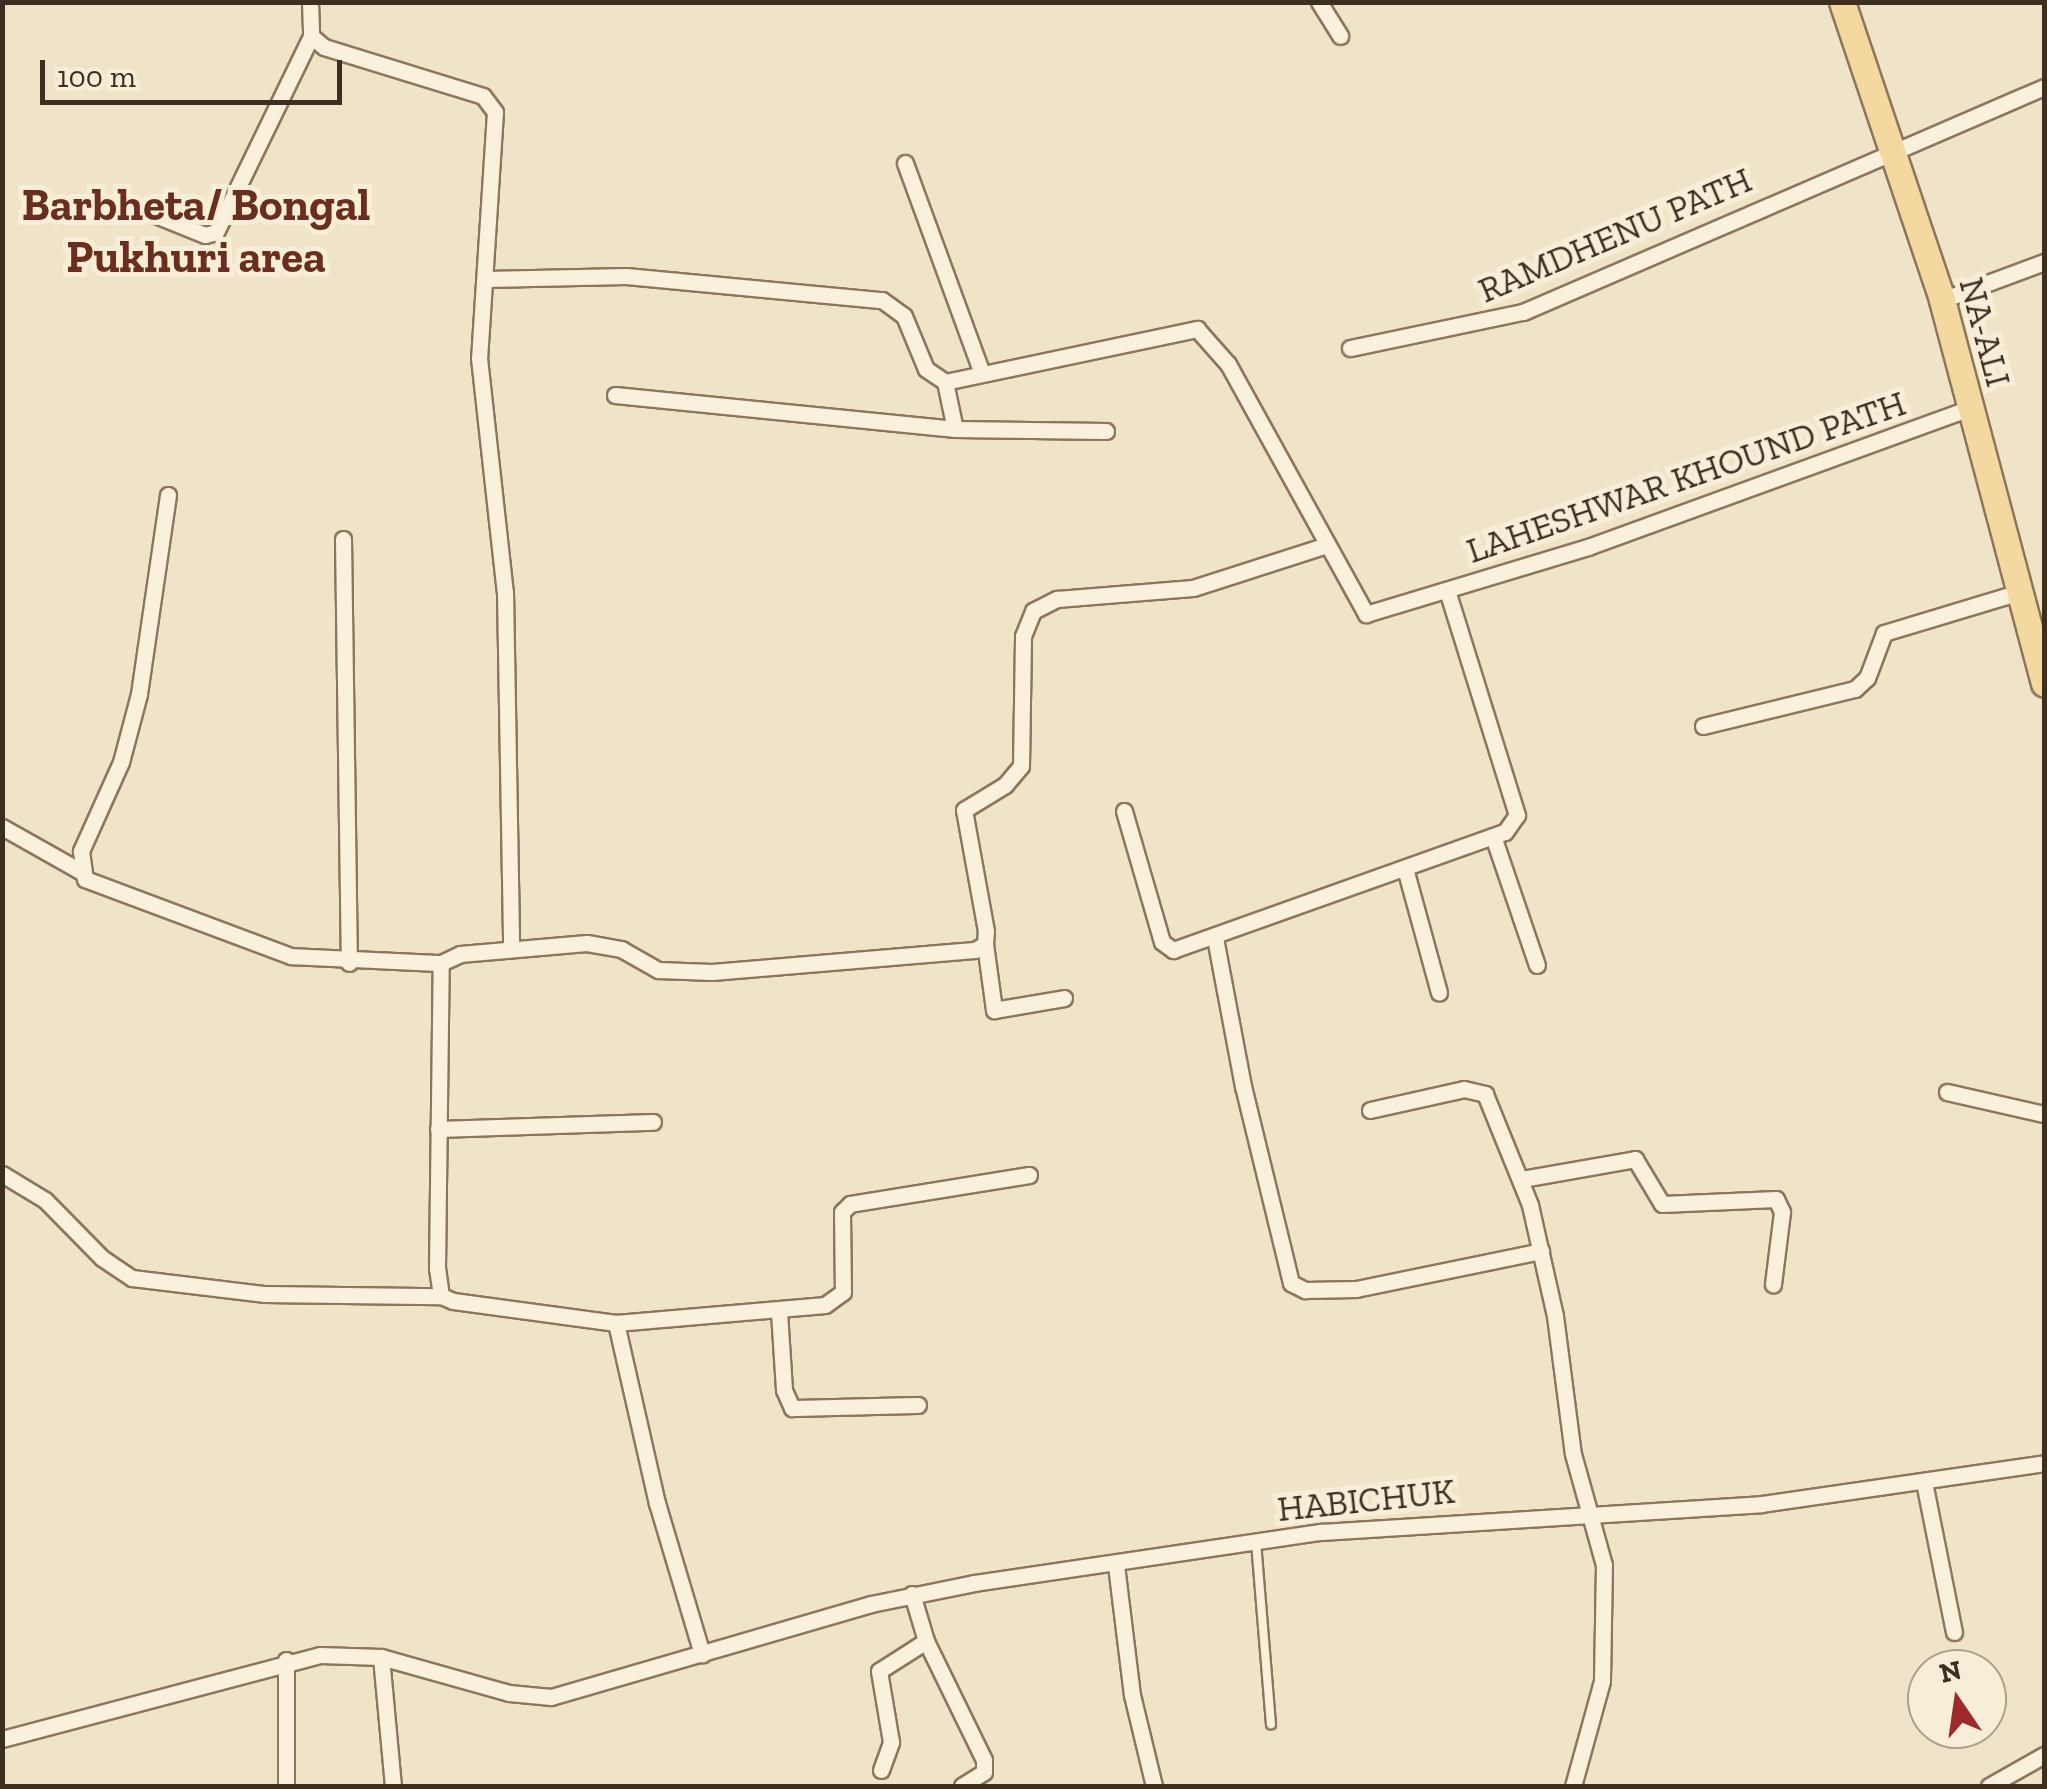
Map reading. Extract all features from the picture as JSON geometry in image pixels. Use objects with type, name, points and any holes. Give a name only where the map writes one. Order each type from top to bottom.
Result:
[{"type":"main road","name":"NA-ALI","points":[[1842,2],[1895,149],[1942,300],[2044,684]]},
{"type":"street","points":[[153,214],[209,236],[216,232],[310,36],[310,2]]},
{"type":"street","points":[[1319,2],[1340,36]]},
{"type":"street","points":[[310,36],[324,47],[492,104],[497,124],[479,358],[505,592],[511,948]]},
{"type":"street","name":"RAMDHENU PATH","points":[[1350,348],[1523,312],[2044,88]]},
{"type":"street","points":[[905,163],[982,373]]},
{"type":"street","points":[[1942,300],[2044,262]]},
{"type":"street","points":[[486,279],[626,276],[882,300],[904,316],[926,368],[945,382],[955,429]]},
{"type":"street","points":[[945,382],[1180,331],[1208,334],[1366,614],[1448,593]]},
{"type":"street","points":[[615,395],[955,429],[1106,432]]},
{"type":"street","name":"LAHESHWAR KHOUND PATH","points":[[1494,839],[1516,815],[1448,593],[1970,408]]},
{"type":"street","points":[[80,871],[81,852],[122,762],[139,694],[168,495]]},
{"type":"street","points":[[343,539],[349,963]]},
{"type":"street","points":[[1064,998],[994,1010],[964,810],[1005,785],[1021,766],[1024,636],[1033,611],[1057,599],[1182,591],[1327,545]]},
{"type":"street","points":[[1703,726],[1856,689],[1867,678],[1884,633],[2020,592]]},
{"type":"street","points":[[1124,811],[1166,948],[1215,938],[1494,839],[1537,965]]},
{"type":"street","points":[[2,827],[80,871],[93,886],[238,941],[349,963],[441,963],[511,948],[603,944],[658,970],[712,972],[945,954],[985,944]]},
{"type":"street","points":[[1406,872],[1439,994]]},
{"type":"street","points":[[1215,938],[1242,1086],[1292,1282],[1305,1290],[1356,1289],[1541,1251]]},
{"type":"street","points":[[441,963],[441,1296]]},
{"type":"street","points":[[1370,1110],[1464,1089],[1485,1094],[1522,1179],[1541,1251],[1572,1454],[1604,1565],[1605,1651],[1574,1786]]},
{"type":"street","points":[[1947,1092],[2044,1114]]},
{"type":"street","points":[[438,1129],[654,1122]]},
{"type":"street","points":[[1522,1179],[1636,1159],[1662,1204],[1776,1199],[1782,1212],[1772,1284]]},
{"type":"street","points":[[2,1174],[45,1200],[102,1258],[132,1278],[266,1294],[441,1296],[467,1306],[616,1324],[825,1305],[843,1292],[842,1212],[850,1204],[1029,1174]]},
{"type":"street","points":[[779,1312],[785,1398],[792,1408],[918,1405]]},
{"type":"street","points":[[616,1324],[657,1503],[702,1654]]},
{"type":"street","name":"HABICHUK","points":[[2,1739],[286,1660],[354,1652],[510,1693],[551,1697],[912,1594],[1256,1542],[1588,1511],[1762,1504],[2044,1463]]},
{"type":"street","points":[[1924,1482],[1954,1632]]},
{"type":"street","points":[[1116,1564],[1132,1695],[1154,1786]]},
{"type":"street","points":[[912,1594],[926,1641],[984,1760],[984,1772],[962,1786]]},
{"type":"street","points":[[881,1770],[891,1742],[879,1671],[926,1641]]},
{"type":"street","points":[[381,1657],[393,1786]]},
{"type":"street","points":[[286,1660],[286,1786]]},
{"type":"street","points":[[1989,1786],[2044,1755]]},
{"type":"lane","points":[[1256,1542],[1271,1724]]},
{"type":"district","name":"Barbheta/ Bongal Pukhuri area","points":[[196,232]]}]
